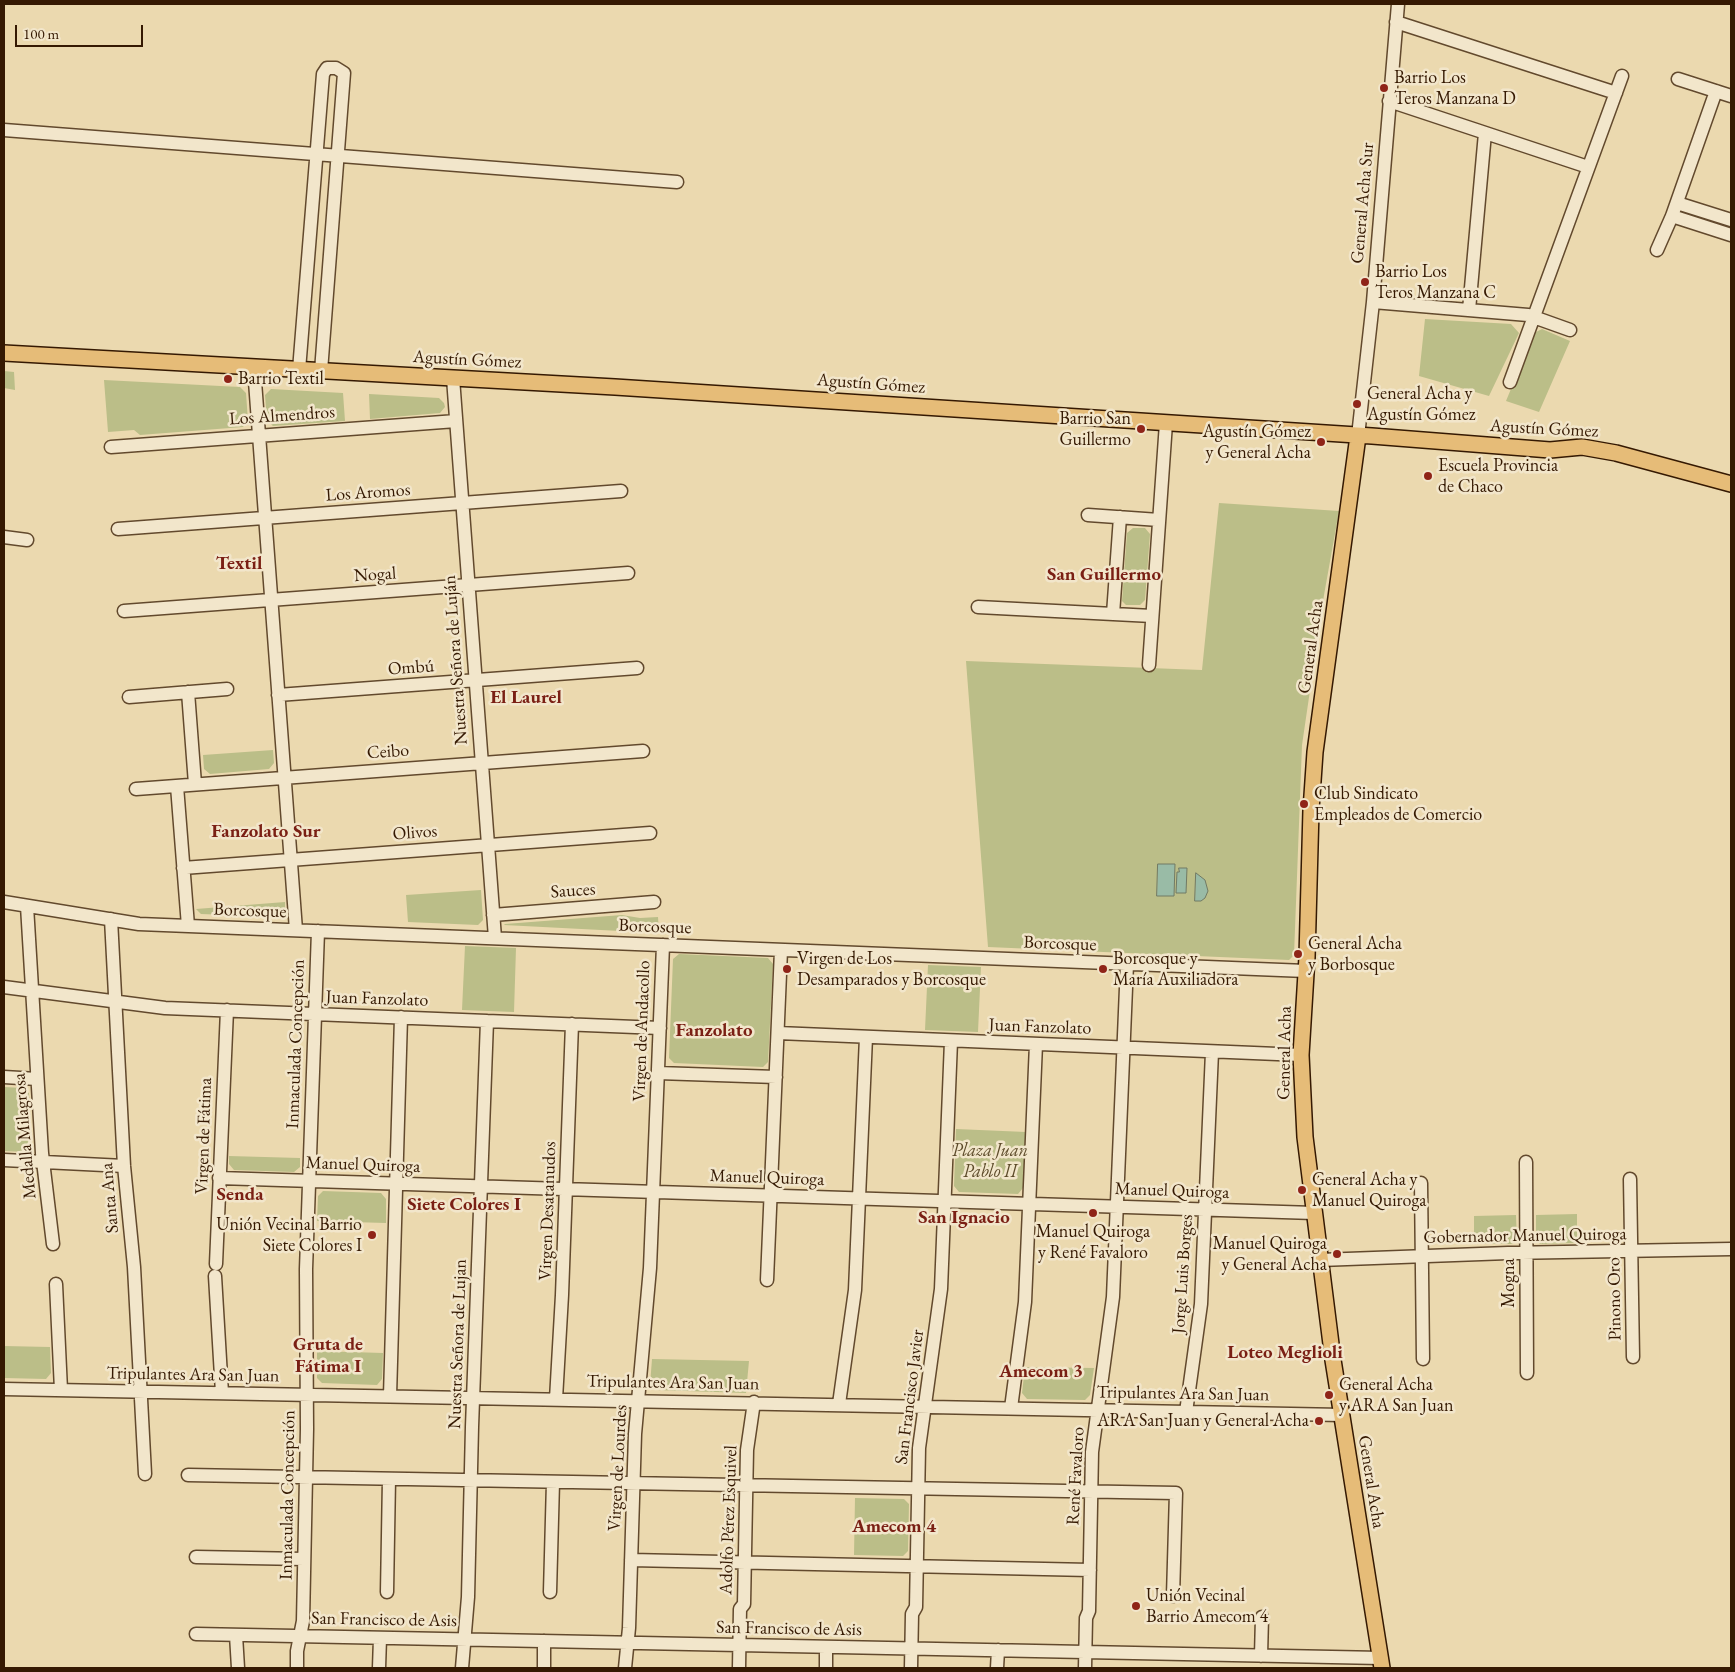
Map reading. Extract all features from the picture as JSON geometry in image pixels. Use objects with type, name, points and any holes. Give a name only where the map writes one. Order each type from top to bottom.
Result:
[{"type":"main road","name":"Agustín Gómez","points":[[4,353],[616,387],[1550,450],[1582,447],[1616,453],[1731,484]]},
{"type":"main road","name":"General Acha","points":[[1358,436],[1315,752],[1311,806],[1306,971],[1301,1055],[1302,1111],[1320,1260],[1342,1415],[1382,1663]]},
{"type":"street","name":"General Acha Sur","points":[[1358,436],[1373,302],[1398,4]]},
{"type":"street","points":[[1396,22],[1616,93]]},
{"type":"street","points":[[299,370],[322,74],[327,68],[336,68],[344,73],[321,372]]},
{"type":"street","points":[[1510,382],[1622,76]]},
{"type":"street","points":[[1678,79],[1731,96]]},
{"type":"street","points":[[1658,250],[1677,203],[1716,91]]},
{"type":"street","points":[[1389,101],[1588,167]]},
{"type":"street","points":[[4,130],[677,182]]},
{"type":"street","points":[[1469,310],[1485,133]]},
{"type":"street","points":[[1677,203],[1731,220]]},
{"type":"street","points":[[1672,216],[1731,235]]},
{"type":"street","points":[[1373,302],[1528,315],[1570,330]]},
{"type":"street","points":[[254,368],[296,930]]},
{"type":"street","name":"Nuestra Señora de Luján","points":[[453,378],[495,938]]},
{"type":"street","name":"Los Almendros","points":[[111,447],[456,421]]},
{"type":"street","points":[[1149,665],[1166,423]]},
{"type":"street","name":"Los Aromos","points":[[118,529],[620,491]]},
{"type":"street","points":[[1088,515],[1160,520]]},
{"type":"street","points":[[1113,614],[1120,517]]},
{"type":"street","points":[[4,537],[27,540]]},
{"type":"street","name":"Nogal","points":[[124,611],[628,573]]},
{"type":"street","points":[[978,607],[1152,616]]},
{"type":"street","name":"Ombú","points":[[278,695],[636,668]]},
{"type":"street","points":[[129,697],[228,689]]},
{"type":"street","points":[[188,692],[196,784]]},
{"type":"street","name":"Ceibo","points":[[136,789],[643,751]]},
{"type":"street","points":[[177,786],[188,926]]},
{"type":"street","name":"Olivos","points":[[183,868],[650,833]]},
{"type":"street","name":"Borcosque","points":[[4,902],[139,924],[1306,971]]},
{"type":"street","name":"Sauces","points":[[493,915],[654,902]]},
{"type":"street","name":"Medalla Milagrosa","points":[[27,906],[43,1162],[53,1244]]},
{"type":"street","name":"Santa Ana","points":[[111,919],[124,1166],[134,1267],[145,1474]]},
{"type":"street","name":"Inmaculada Concepción","points":[[297,1668],[297,1651],[303,1621],[307,1394],[306,1273],[318,931]]},
{"type":"street","name":"Virgen de Andacollo","points":[[656,1119],[663,945]]},
{"type":"street","points":[[767,1280],[781,950]]},
{"type":"street","name":"René Favaloro","points":[[1085,1668],[1086,1618],[1089,1611],[1092,1452],[1113,1297],[1127,964]]},
{"type":"street","name":"Juan Fanzolato","points":[[4,987],[166,1008],[660,1028]]},
{"type":"street","name":"Virgen de Fátima","points":[[222,1393],[216,1270],[226,1010]]},
{"type":"street","points":[[390,1396],[401,1017]]},
{"type":"street","name":"Nuestra Señora de Lujan","points":[[462,1668],[468,1598],[473,1397],[487,1021]]},
{"type":"street","name":"Virgen Desatanudos","points":[[556,1399],[562,1295],[572,1024]]},
{"type":"street","name":"Juan Fanzolato","points":[[778,1033],[1301,1055]]},
{"type":"street","points":[[839,1404],[854,1290],[866,1037]]},
{"type":"street","name":"San Francisco Javier","points":[[911,1668],[912,1614],[916,1607],[919,1448],[940,1289],[951,1040]]},
{"type":"street","points":[[1011,1408],[1025,1302],[1036,1044]]},
{"type":"street","name":"Jorge Luis Borges","points":[[1186,1412],[1201,1304],[1212,1052]]},
{"type":"street","points":[[658,1072],[776,1077]]},
{"type":"street","points":[[4,1077],[37,1079]]},
{"type":"street","name":"Virgen de Lourdes","points":[[625,1668],[629,1628],[638,1400],[650,1268],[656,1119]]},
{"type":"street","points":[[4,1160],[124,1166]]},
{"type":"street","name":"Mogna","points":[[1526,1162],[1527,1373]]},
{"type":"street","name":"Manuel Quiroga","points":[[220,1178],[1314,1213]]},
{"type":"street","name":"Pinono Oro","points":[[1630,1180],[1633,1357]]},
{"type":"street","points":[[1421,1183],[1423,1359]]},
{"type":"street","name":"Gobernador Manuel Quiroga","points":[[1320,1260],[1731,1249]]},
{"type":"street","points":[[56,1284],[60,1390]]},
{"type":"street","name":"Tripulantes Ara San Juan","points":[[4,1389],[754,1402],[1342,1415]]},
{"type":"street","name":"Adolfo Pérez Esquivel","points":[[739,1668],[740,1609],[744,1604],[747,1450],[754,1402]]},
{"type":"street","points":[[188,1475],[1176,1493],[1173,1596]]},
{"type":"street","points":[[386,1592],[389,1479]]},
{"type":"street","points":[[550,1592],[553,1482]]},
{"type":"street","points":[[196,1557],[304,1559]]},
{"type":"street","points":[[632,1560],[1090,1570]]},
{"type":"street","points":[[1261,1656],[1262,1617]]},
{"type":"street","name":"San Francisco de Asis","points":[[196,1634],[1261,1656],[1323,1663],[1382,1663]]},
{"type":"street","points":[[236,1635],[238,1668]]},
{"type":"street","points":[[379,1668],[380,1638]]},
{"type":"street","points":[[544,1641],[544,1668]]},
{"type":"street","points":[[826,1647],[826,1668]]},
{"type":"street","points":[[998,1650],[998,1668]]},
{"type":"green space","points":[[1425,319],[1511,324],[1519,333],[1489,396],[1419,376]]},
{"type":"green space","points":[[1542,329],[1570,341],[1539,412],[1506,401],[1534,333]]},
{"type":"green space","points":[[4,371],[14,372],[15,390],[4,388]]},
{"type":"green space","points":[[104,380],[240,387],[246,393],[248,421],[243,427],[140,435],[134,430],[108,432]]},
{"type":"green space","points":[[271,389],[343,393],[345,421],[273,426],[267,421],[265,395]]},
{"type":"green space","points":[[369,394],[439,398],[445,407],[440,413],[370,419]]},
{"type":"green space","points":[[1219,503],[1339,511],[1324,595],[1302,745],[1294,955],[1289,960],[988,947],[966,661],[1202,670]]},
{"type":"green space","points":[[1133,528],[1145,528],[1150,534],[1145,600],[1140,605],[1126,605],[1122,601],[1127,533]]},
{"type":"green space","points":[[273,750],[274,763],[269,769],[210,774],[204,769],[203,755]]},
{"type":"green space","points":[[481,890],[483,920],[478,925],[408,922],[406,895]]},
{"type":"green space","points":[[285,902],[285,911],[280,917],[201,914],[196,909]]},
{"type":"green space","points":[[622,915],[640,918],[658,917],[659,933],[504,925],[505,924]]},
{"type":"green space","points":[[465,946],[516,948],[514,1012],[462,1010]]},
{"type":"green space","points":[[679,954],[768,958],[773,964],[768,1062],[763,1067],[674,1063],[669,1058],[673,959]]},
{"type":"green space","points":[[928,965],[981,967],[978,1032],[925,1030]]},
{"type":"green space","points":[[4,1087],[23,1088],[29,1093],[32,1146],[26,1152],[4,1151]]},
{"type":"green space","name":"Plaza Juan Pablo II","points":[[956,1129],[1026,1132],[1023,1188],[1018,1194],[959,1192],[954,1186]]},
{"type":"green space","points":[[229,1156],[300,1158],[300,1167],[294,1172],[234,1170],[229,1164]]},
{"type":"green space","points":[[323,1191],[381,1193],[386,1199],[386,1223],[317,1221],[318,1196]]},
{"type":"green space","points":[[1577,1214],[1577,1243],[1540,1244],[1536,1239],[1536,1215]]},
{"type":"green space","points":[[1516,1215],[1517,1241],[1512,1244],[1474,1244],[1474,1216]]},
{"type":"green space","points":[[4,1346],[50,1347],[51,1373],[46,1379],[4,1378]]},
{"type":"green space","points":[[317,1351],[383,1353],[382,1379],[377,1385],[322,1383],[317,1378]]},
{"type":"green space","points":[[652,1359],[749,1361],[746,1393],[655,1390],[650,1385]]},
{"type":"green space","points":[[1025,1367],[1094,1368],[1090,1395],[1085,1400],[1027,1399],[1022,1393]]},
{"type":"green space","points":[[855,1498],[904,1499],[909,1504],[908,1551],[903,1556],[854,1555]]},
{"type":"shaded area","points":[[1158,864],[1175,864],[1174,896],[1157,896]]},
{"type":"shaded area","points":[[1179,868],[1187,868],[1186,893],[1176,893],[1177,872],[1179,872]]},
{"type":"shaded area","points":[[1196,873],[1205,880],[1208,891],[1205,898],[1201,901],[1195,901]]},
{"type":"place","name":"Barrio Los Teros Manzana D","points":[[1384,88]]},
{"type":"place","name":"Barrio Los Teros Manzana C","points":[[1365,282]]},
{"type":"place","name":"Barrio Textil","points":[[228,379]]},
{"type":"place","name":"General Acha y Agustín Gómez","points":[[1357,404]]},
{"type":"place","name":"Barrio San Guillermo","points":[[1141,429]]},
{"type":"place","name":"Agustín Gómez y General Acha","points":[[1321,442]]},
{"type":"place","name":"Escuela Provincia de Chaco","points":[[1428,476]]},
{"type":"place","name":"Club Sindicato Empleados de Comercio","points":[[1304,804]]},
{"type":"place","name":"General Acha y Borbosque","points":[[1298,954]]},
{"type":"place","name":"Virgen de Los Desamparados y Borcosque","points":[[787,969]]},
{"type":"place","name":"Borcosque y María Auxiliadora","points":[[1103,969]]},
{"type":"place","name":"General Acha y Manuel Quiroga","points":[[1302,1190]]},
{"type":"place","name":"Manuel Quiroga y René Favaloro","points":[[1093,1213]]},
{"type":"place","name":"Unión Vecinal Barrio Siete Colores I","points":[[372,1235]]},
{"type":"place","name":"Manuel Quiroga y General Acha","points":[[1337,1254]]},
{"type":"place","name":"General Acha y ARA San Juan","points":[[1329,1395]]},
{"type":"place","name":"ARA San Juan y General Acha","points":[[1319,1421]]},
{"type":"place","name":"Unión Vecinal Barrio Amecom 4","points":[[1136,1606]]},
{"type":"district","name":"Textil","points":[[239,564]]},
{"type":"district","name":"San Guillermo","points":[[1104,575]]},
{"type":"district","name":"El Laurel","points":[[526,698]]},
{"type":"district","name":"Fanzolato Sur","points":[[266,832]]},
{"type":"district","name":"Fanzolato","points":[[714,1031]]},
{"type":"district","name":"Senda","points":[[240,1195]]},
{"type":"district","name":"Siete Colores I","points":[[464,1205]]},
{"type":"district","name":"San Ignacio","points":[[964,1218]]},
{"type":"district","name":"Loteo Meglioli","points":[[1285,1353]]},
{"type":"district","name":"Gruta de Fátima I","points":[[328,1356]]},
{"type":"district","name":"Amecom 3","points":[[1041,1372]]},
{"type":"district","name":"Amecom 4","points":[[894,1527]]}]
